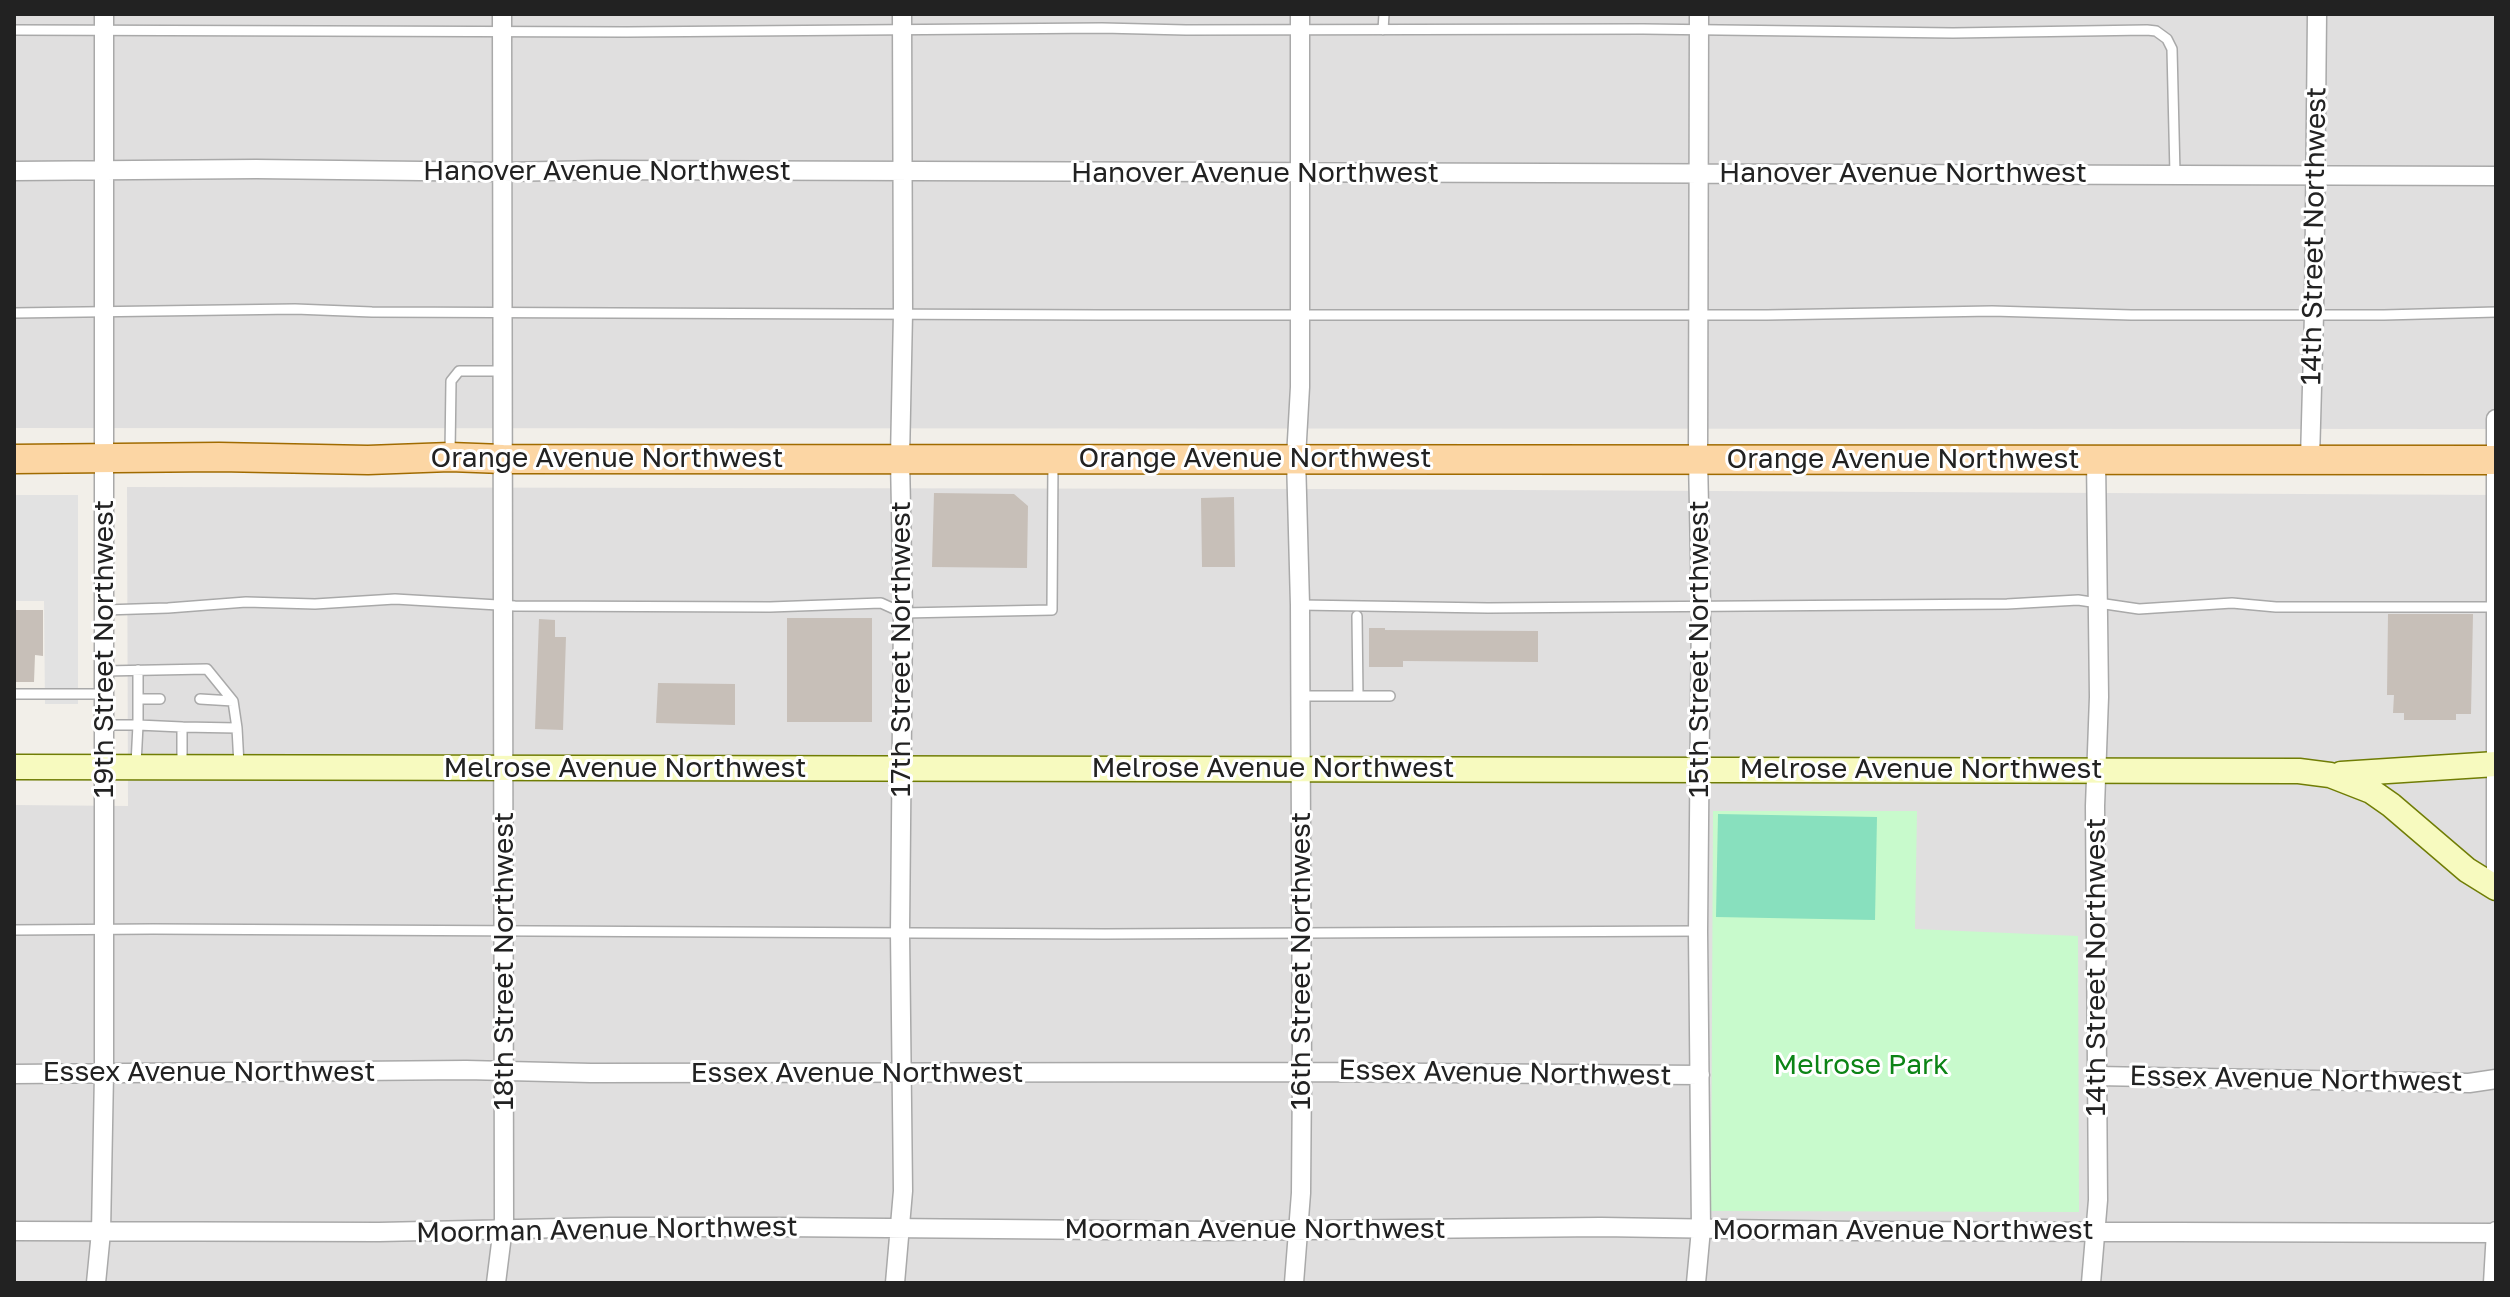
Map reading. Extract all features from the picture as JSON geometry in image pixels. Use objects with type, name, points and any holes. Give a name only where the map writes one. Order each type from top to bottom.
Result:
[{"type":"main road","name":"Orange Avenue Northwest","points":[[14,459],[2496,460]]},
{"type":"street","name":"14th Street Northwest","points":[[2310,459],[2317,14]]},
{"type":"street","name":"19th Street Northwest","points":[[96,1283],[101,1232],[104,1073],[104,22]]},
{"type":"street","name":"18th Street Northwest","points":[[496,1283],[503,1229],[504,1072],[502,22]]},
{"type":"street","name":"17th Street Northwest","points":[[895,1283],[901,1228],[902,1072],[902,22]]},
{"type":"street","name":"16th Street Northwest","points":[[1294,1283],[1299,1230],[1302,1072],[1300,605],[1296,458],[1301,314],[1300,22]]},
{"type":"street","name":"15th Street Northwest","points":[[1696,1283],[1701,1229],[1698,931],[1701,606],[1698,458],[1699,22]]},
{"type":"street","name":"Hanover Avenue Northwest","points":[[14,171],[256,169],[2496,176]]},
{"type":"street","points":[[2496,419],[2496,874]]},
{"type":"street","name":"14th Street Northwest","points":[[2091,1283],[2096,1231],[2097,1076],[2096,459]]},
{"type":"street","points":[[2330,775],[2496,764]]},
{"type":"street","name":"Melrose Avenue Northwest","points":[[14,767],[2299,771],[2330,775],[2371,791],[2467,870],[2496,888]]},
{"type":"street","name":"Essex Avenue Northwest","points":[[14,1074],[1302,1072],[1700,1075]]},
{"type":"street","name":"Essex Avenue Northwest","points":[[2097,1076],[2469,1083],[2496,1079]]},
{"type":"street","name":"Moorman Avenue Northwest","points":[[14,1231],[379,1232],[610,1227],[1101,1231],[1585,1227],[2496,1232]]},
{"type":"street","points":[[2493,1283],[2496,1232]]},
{"type":"lane","points":[[1383,30],[1384,14]]},
{"type":"lane","points":[[14,30],[104,22],[902,22],[1102,28],[1300,22],[1383,30],[1699,22],[1953,33],[2156,31],[2167,39],[2174,57],[2175,174]]},
{"type":"lane","points":[[14,313],[163,309],[1100,315],[2496,312]]},
{"type":"lane","points":[[450,457],[451,381],[459,371],[502,371]]},
{"type":"lane","points":[[104,610],[246,602],[315,604],[395,599],[503,606],[770,607],[881,603],[903,613],[1052,610],[1053,458]]},
{"type":"lane","points":[[1300,605],[1488,608],[2007,604],[2078,600],[2139,609],[2232,603],[2276,607],[2496,607]]},
{"type":"lane","points":[[1357,616],[1358,696]]},
{"type":"lane","points":[[104,671],[207,669],[233,701],[239,766]]},
{"type":"lane","points":[[136,767],[138,670]]},
{"type":"lane","points":[[14,694],[104,694]]},
{"type":"lane","points":[[1300,696],[1390,696]]},
{"type":"lane","points":[[138,699],[160,699]]},
{"type":"lane","points":[[200,699],[233,701]]},
{"type":"lane","points":[[104,725],[237,728]]},
{"type":"lane","points":[[182,727],[182,768]]},
{"type":"lane","points":[[14,930],[1089,934],[1698,931]]},
{"type":"shaded area","points":[[14,14],[2496,14],[2496,429],[14,428]]},
{"type":"shaded area","points":[[127,487],[2496,495],[2496,1283],[14,1283],[14,805],[128,806]]},
{"type":"shaded area","points":[[14,495],[78,495],[78,704],[45,704],[44,601],[14,601]]},
{"type":"green space","name":"Melrose Park","points":[[1713,811],[1917,811],[1915,929],[2078,936],[2079,1212],[1711,1211]]},
{"type":"green space","points":[[1718,814],[1877,817],[1875,920],[1716,917]]},
{"type":"building","points":[[934,493],[1014,494],[1028,506],[1027,568],[932,567]]},
{"type":"building","points":[[1234,497],[1235,567],[1202,567],[1201,498]]},
{"type":"building","points":[[14,610],[43,610],[43,656],[35,655],[34,682],[14,682]]},
{"type":"building","points":[[2388,614],[2473,614],[2471,714],[2456,714],[2456,720],[2404,720],[2404,713],[2393,713],[2394,695],[2387,695]]},
{"type":"building","points":[[787,618],[872,618],[872,722],[787,722]]},
{"type":"building","points":[[539,619],[555,620],[555,637],[566,637],[563,730],[535,729]]},
{"type":"building","points":[[1369,628],[1538,631],[1538,662],[1403,661],[1403,667],[1369,667]]},
{"type":"building","points":[[658,683],[735,684],[735,725],[656,723]]}]
